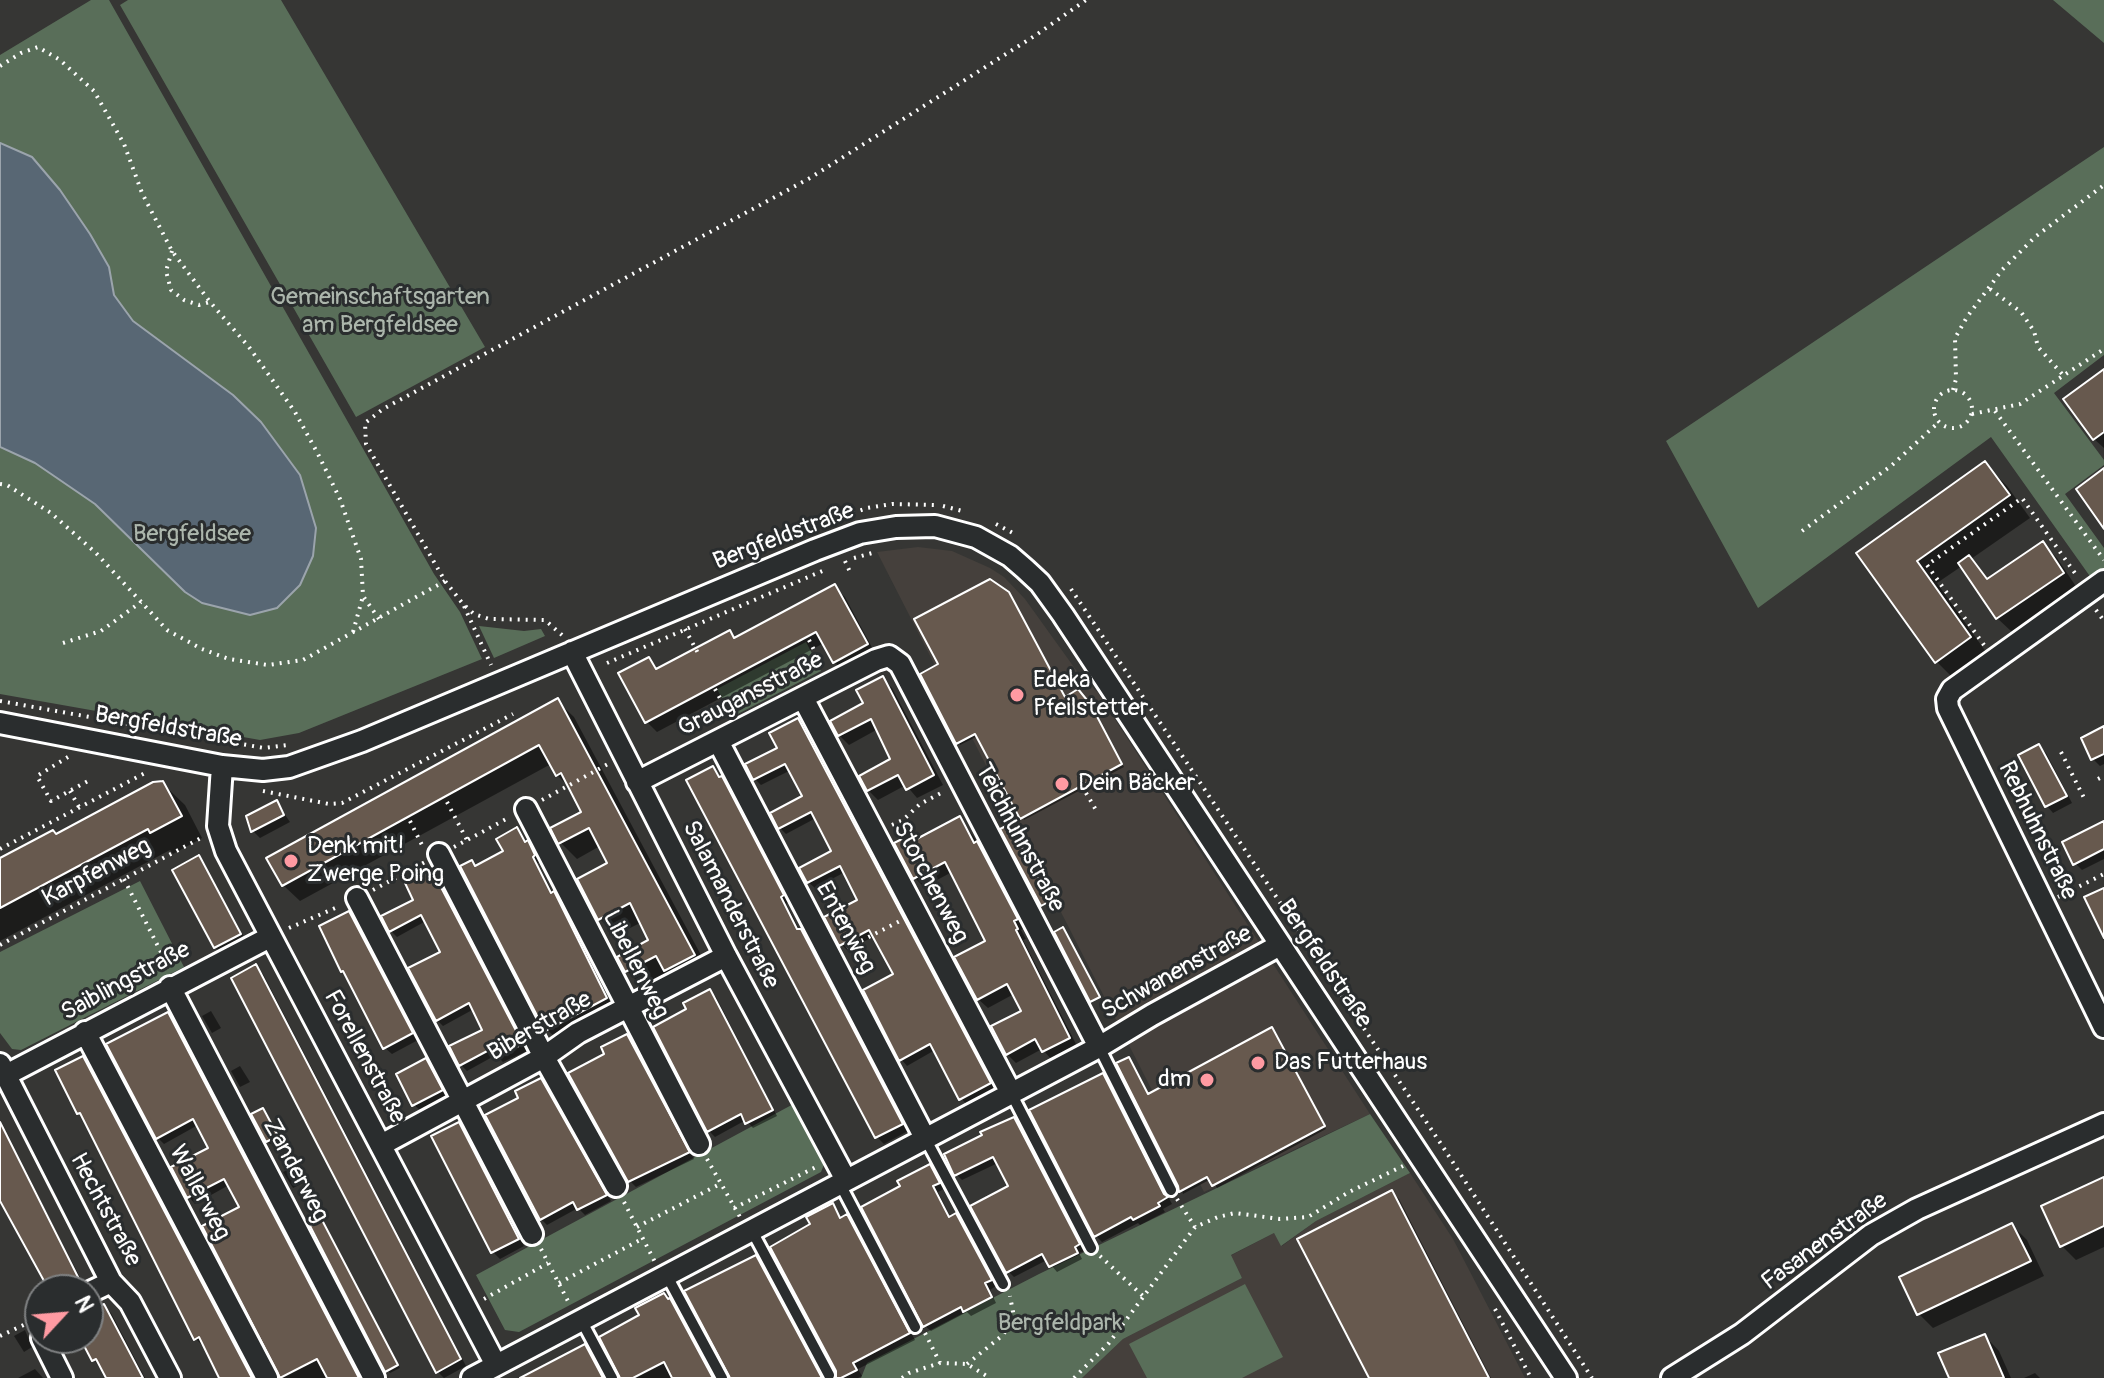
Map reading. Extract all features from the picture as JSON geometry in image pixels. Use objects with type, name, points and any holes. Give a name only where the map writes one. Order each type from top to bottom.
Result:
[{"type":"street","name":"Bergfeldstraße","points":[[0,723],[222,766],[263,770],[302,764],[362,741],[567,644],[860,533],[935,526],[976,537],[1010,556],[1056,604],[1566,1378]]},
{"type":"street","name":"Rebhuhnstraße","points":[[2104,581],[1952,690],[1947,699],[1948,708],[2104,1027]]},
{"type":"street","name":"Salamanderstraße","points":[[567,644],[843,1182]]},
{"type":"street","name":"Graugansstraße","points":[[637,782],[889,656]]},
{"type":"street","name":"Teichhuhnstraße","points":[[889,656],[900,664],[1099,1047]]},
{"type":"street","name":"Storchenweg","points":[[803,698],[1011,1093]]},
{"type":"street","name":"Entenweg","points":[[718,741],[925,1138]]},
{"type":"street","name":"Forellenstraße","points":[[222,766],[218,826],[226,851],[500,1372]]},
{"type":"street","name":"Libellenweg","points":[[526,809],[699,1144]]},
{"type":"street","points":[[434,857],[616,1186]]},
{"type":"street","points":[[357,898],[532,1234]]},
{"type":"street","name":"Saiblingstraße","points":[[3,1069],[85,1032],[172,983],[270,937]]},
{"type":"street","name":"Schwanenstraße","points":[[472,1378],[500,1372],[581,1320],[1099,1047],[1280,945]]},
{"type":"street","name":"Biberstraße","points":[[381,1145],[544,1057],[578,1033],[726,956]]},
{"type":"street","name":"Zanderweg","points":[[172,983],[374,1378]]},
{"type":"street","name":"Wallerweg","points":[[85,1032],[267,1378]]},
{"type":"street","name":"Hechtstraße","points":[[3,1069],[111,1282],[130,1302],[170,1378]]},
{"type":"street","name":"Fasanenstraße","points":[[1672,1378],[1742,1334],[1871,1235],[1917,1209],[2104,1124]]},
{"type":"street","points":[[104,1285],[111,1282]]},
{"type":"street","points":[[50,1354],[62,1378]]},
{"type":"lane","name":"Schwanenstraße","points":[[1099,1047],[1171,1190]]},
{"type":"lane","points":[[1011,1093],[1091,1248]]},
{"type":"lane","points":[[925,1138],[1003,1284]]},
{"type":"lane","points":[[843,1182],[915,1327]]},
{"type":"lane","points":[[752,1231],[829,1375]]},
{"type":"lane","points":[[667,1276],[722,1378]]},
{"type":"lane","points":[[581,1320],[612,1378]]},
{"type":"path","points":[[567,644],[545,620],[489,619],[474,614],[463,604],[445,581],[366,444],[365,423],[383,409],[810,178],[1086,0]]},
{"type":"path","points":[[0,66],[38,47],[60,60],[94,91],[124,144],[142,193],[172,251],[249,347],[295,412],[340,499],[361,559],[363,596],[352,634]]},
{"type":"path","points":[[1953,390],[1956,379],[1955,338],[1967,317],[2002,270],[2035,237],[2104,185]]},
{"type":"path","points":[[172,251],[166,271],[171,290],[184,300],[199,305],[210,302]]},
{"type":"path","points":[[1990,289],[2021,312],[2034,331],[2038,347],[2063,375]]},
{"type":"path","points":[[1972,414],[2020,404],[2104,349]]},
{"type":"path","points":[[1953,390],[1961,392],[1970,400],[1972,414],[1964,425],[1946,427],[1939,422],[1935,411],[1937,400],[1953,390]]},
{"type":"path","points":[[1995,411],[2104,560]]},
{"type":"path","points":[[1802,531],[1891,466],[1939,422]]},
{"type":"path","points":[[0,484],[7,485],[51,513],[96,553],[167,630],[229,659],[268,665],[303,660],[445,581]]},
{"type":"path","points":[[1984,645],[1927,565],[2022,498],[2079,578]]},
{"type":"path","points":[[840,518],[867,508],[921,503],[979,516]]},
{"type":"path","points":[[992,522],[1016,535]]},
{"type":"path","points":[[851,574],[845,561],[885,549]]},
{"type":"path","points":[[607,663],[831,567]]},
{"type":"path","points":[[1068,586],[1443,1147],[1592,1378]]},
{"type":"path","points":[[363,596],[379,619]]},
{"type":"path","points":[[63,643],[101,631],[141,602]]},
{"type":"path","points":[[463,604],[491,665]]},
{"type":"path","points":[[685,629],[699,655]]},
{"type":"path","points":[[548,641],[567,644]]},
{"type":"path","points":[[0,701],[264,748],[292,745]]},
{"type":"path","points":[[2061,752],[2086,802]]},
{"type":"path","points":[[70,755],[37,776],[51,801],[88,781]]},
{"type":"path","points":[[0,849],[151,770]]},
{"type":"path","points":[[2098,779],[2104,776]]},
{"type":"path","points":[[874,833],[903,820],[920,804],[961,782]]},
{"type":"path","points":[[1082,786],[1096,810]]},
{"type":"path","points":[[70,791],[79,807]]},
{"type":"path","points":[[447,802],[467,840]]},
{"type":"path","points":[[410,821],[434,857]]},
{"type":"path","name":"Karpfenweg","points":[[1,943],[211,834]]},
{"type":"path","points":[[2056,898],[2104,874]]},
{"type":"path","points":[[124,879],[172,983]]},
{"type":"path","points":[[830,956],[916,913]]},
{"type":"path","points":[[699,1144],[734,1208],[752,1231]]},
{"type":"path","points":[[1074,1378],[1109,1343],[1195,1227],[1235,1213],[1280,1219],[1308,1217],[1349,1192],[1422,1157]]},
{"type":"path","points":[[734,1208],[827,1161]]},
{"type":"path","points":[[637,1228],[720,1184]]},
{"type":"path","points":[[616,1186],[642,1239],[667,1276]]},
{"type":"path","points":[[1171,1190],[1195,1227]]},
{"type":"path","points":[[532,1234],[572,1310],[581,1320]]},
{"type":"path","points":[[559,1283],[642,1239]]},
{"type":"path","points":[[1091,1248],[1145,1298]]},
{"type":"path","points":[[465,1309],[548,1263]]},
{"type":"path","points":[[967,1364],[1003,1335],[1014,1317],[1011,1297],[1003,1284]]},
{"type":"path","points":[[1495,1309],[1531,1378]]},
{"type":"path","points":[[0,1336],[24,1325]]},
{"type":"path","points":[[915,1327],[925,1334],[940,1363]]},
{"type":"path","points":[[902,1378],[940,1363],[967,1364],[990,1378]]},
{"type":"shaded area","points":[[918,547],[952,551],[990,568],[1004,577],[1025,599],[1076,670],[1098,693],[1370,1114],[1204,1192],[877,552]]},
{"type":"shaded area","points":[[1410,1173],[1453,1239],[1525,1378],[1082,1378],[1123,1339],[1242,1278],[1230,1256],[1274,1233],[1282,1246],[1316,1221]]},
{"type":"green space","name":"Bergfeldsee","points":[[91,0],[109,0],[434,574],[460,612],[482,659],[299,733],[260,740],[0,694],[0,55]]},
{"type":"green space","name":"Gemeinschaftsgarten am Bergfeldsee","points":[[128,0],[281,0],[485,347],[356,417],[120,5]]},
{"type":"green space","points":[[2053,0],[2104,0],[2104,43]]},
{"type":"green space","points":[[2104,147],[2104,355],[2054,393],[2104,460],[2104,465],[2065,494],[2104,548],[2104,574],[2094,582],[1991,437],[1758,608],[1666,441]]},
{"type":"green space","points":[[479,626],[524,631],[541,629],[545,636],[494,658]]},
{"type":"green space","points":[[806,642],[821,671],[732,717],[717,689]]},
{"type":"green space","points":[[140,881],[184,967],[21,1050],[12,1049],[0,1033],[0,952]]},
{"type":"green space","points":[[799,1101],[827,1157],[821,1172],[519,1332],[505,1330],[476,1275]]},
{"type":"green space","name":"Bergfeldpark","points":[[1370,1114],[1410,1173],[1316,1221],[1281,1246],[1274,1233],[1231,1255],[1242,1278],[1123,1339],[1082,1378],[861,1378],[867,1363],[1039,1274]]},
{"type":"green space","points":[[1245,1284],[1283,1357],[1242,1378],[1147,1378],[1129,1344]]},
{"type":"water","name":"Bergfeldsee","points":[[0,143],[32,157],[60,190],[109,267],[114,295],[133,321],[233,395],[261,422],[300,475],[316,528],[313,556],[300,585],[277,608],[250,615],[202,603],[185,592],[95,504],[35,463],[0,447]]},
{"type":"building","points":[[2104,369],[2104,432],[2093,440],[2063,399]]},
{"type":"building","points":[[1985,461],[2010,495],[1917,561],[1971,637],[1935,663],[1856,553]]},
{"type":"building","points":[[2104,468],[2104,529],[2076,489]]},
{"type":"building","points":[[2043,541],[2064,573],[1996,619],[1958,563],[1969,555],[1987,579]]},
{"type":"building","points":[[990,579],[1009,592],[1065,697],[1078,689],[1091,705],[1122,764],[1020,819],[975,734],[956,744],[920,674],[938,664],[914,619]]},
{"type":"building","points":[[835,584],[868,644],[833,663],[816,632],[645,723],[618,673],[649,657],[656,669],[730,630],[734,638]]},
{"type":"building","points":[[883,676],[934,775],[906,790],[898,775],[867,791],[859,776],[890,759],[871,719],[838,736],[830,721],[863,703],[856,690]]},
{"type":"building","points":[[558,698],[695,955],[664,971],[656,956],[625,972],[617,957],[648,940],[630,903],[598,920],[577,879],[607,863],[589,828],[558,844],[550,828],[581,812],[561,773],[556,776],[539,745],[282,886],[266,858]]},
{"type":"building","points":[[798,718],[991,1083],[959,1100],[930,1044],[899,1061],[863,990],[893,974],[869,930],[839,946],[824,917],[857,900],[840,866],[807,883],[799,868],[831,851],[811,812],[778,829],[770,813],[802,796],[785,764],[753,780],[745,764],[777,748],[769,733]]},
{"type":"building","points":[[2104,726],[2104,754],[2091,760],[2081,738]]},
{"type":"building","points":[[2039,744],[2067,796],[2045,807],[2018,755]]},
{"type":"building","points":[[713,766],[719,777],[722,776],[784,895],[781,897],[797,929],[801,929],[903,1124],[875,1138],[686,780]]},
{"type":"building","points":[[163,781],[182,816],[150,833],[148,829],[0,908],[0,858],[53,830],[56,834],[153,782]]},
{"type":"building","points":[[277,800],[284,815],[251,832],[246,816]]},
{"type":"building","points":[[960,816],[974,843],[977,841],[1018,919],[1014,921],[1016,930],[1070,1038],[1042,1052],[1035,1039],[1006,1055],[991,1026],[1021,1011],[1007,984],[977,1000],[954,957],[985,941],[945,862],[913,879],[894,843],[906,837],[909,843]]},
{"type":"building","points":[[2104,821],[2104,849],[2073,865],[2062,842]]},
{"type":"building","points":[[1010,824],[1050,901],[1041,906],[1000,829]]},
{"type":"building","points":[[517,827],[525,842],[528,840],[551,893],[554,891],[607,998],[545,1031],[460,866],[472,860],[475,866],[503,851],[496,839]]},
{"type":"building","points":[[199,855],[241,934],[214,948],[172,870]]},
{"type":"building","points":[[432,870],[523,1044],[495,1057],[491,1049],[459,1066],[449,1046],[482,1030],[469,1003],[436,1021],[408,968],[440,952],[421,915],[389,932],[381,916],[413,900],[405,883]]},
{"type":"building","points":[[2104,888],[2104,938],[2084,897]]},
{"type":"building","points":[[349,911],[413,1033],[383,1049],[319,926]]},
{"type":"building","points":[[1063,927],[1100,997],[1090,1002],[1054,932]]},
{"type":"building","points":[[256,964],[461,1359],[436,1373],[231,978]]},
{"type":"building","points":[[710,989],[773,1110],[745,1124],[741,1114],[707,1132],[653,1027],[686,1009],[683,1003]]},
{"type":"building","points":[[168,1012],[359,1378],[327,1378],[317,1359],[280,1378],[202,1226],[239,1207],[224,1179],[187,1198],[171,1167],[208,1148],[193,1119],[156,1139],[106,1044]]},
{"type":"building","points":[[1272,1027],[1325,1126],[1212,1186],[1207,1177],[1179,1192],[1116,1063],[1129,1057],[1148,1094]]},
{"type":"building","points":[[627,1034],[690,1152],[628,1182],[568,1073],[604,1054],[601,1047]]},
{"type":"building","points":[[83,1056],[252,1378],[219,1378],[199,1337],[194,1340],[80,1113],[77,1114],[55,1070]]},
{"type":"building","points":[[426,1058],[443,1090],[412,1106],[396,1074]]},
{"type":"building","points":[[1103,1073],[1168,1197],[1158,1203],[1160,1206],[1094,1237],[1029,1110]]},
{"type":"building","points":[[541,1078],[607,1195],[577,1210],[573,1202],[540,1220],[485,1115],[518,1098],[515,1091]]},
{"type":"building","points":[[263,1108],[278,1136],[266,1142],[251,1114]]},
{"type":"building","points":[[1014,1117],[1080,1244],[1075,1247],[1078,1253],[1049,1267],[1042,1254],[1006,1273],[970,1206],[1008,1186],[993,1157],[954,1176],[944,1154],[982,1135],[980,1132]]},
{"type":"building","points":[[0,1122],[76,1274],[40,1274],[0,1201]]},
{"type":"building","points":[[459,1122],[519,1239],[491,1253],[431,1136]]},
{"type":"building","points":[[930,1164],[940,1183],[933,1186],[949,1217],[956,1213],[992,1280],[985,1283],[992,1297],[963,1312],[961,1307],[923,1327],[861,1207],[900,1186],[897,1181]]},
{"type":"building","points":[[2104,1177],[2104,1226],[2060,1247],[2041,1206]]},
{"type":"building","points":[[1392,1190],[1489,1378],[1369,1378],[1297,1239]]},
{"type":"building","points":[[833,1203],[840,1218],[847,1214],[910,1333],[853,1363],[857,1370],[841,1378],[836,1378],[836,1371],[770,1247],[810,1224],[806,1217]]},
{"type":"building","points":[[322,1220],[398,1365],[385,1372],[310,1226]]},
{"type":"building","points":[[2012,1223],[2031,1261],[1917,1315],[1899,1277]]},
{"type":"building","points":[[756,1255],[822,1378],[730,1378],[684,1291]]},
{"type":"building","points":[[664,1293],[670,1298],[713,1378],[672,1378],[664,1362],[633,1378],[620,1378],[599,1337],[639,1315],[635,1308]]},
{"type":"building","points":[[104,1304],[143,1378],[106,1378],[96,1359],[92,1361],[88,1354],[104,1354]]},
{"type":"building","points":[[1985,1334],[2004,1378],[1949,1378],[1938,1353]]},
{"type":"building","points":[[585,1344],[603,1378],[520,1378]]},
{"type":"place","name":"Edeka Pfeilstetter","points":[[1017,695]]},
{"type":"place","name":"Dein Bäcker","points":[[1062,784]]},
{"type":"place","name":"Denk mit! Zwerge Poing","points":[[291,861]]},
{"type":"place","name":"Das Futterhaus","points":[[1258,1063]]},
{"type":"place","name":"dm","points":[[1207,1080]]}]
